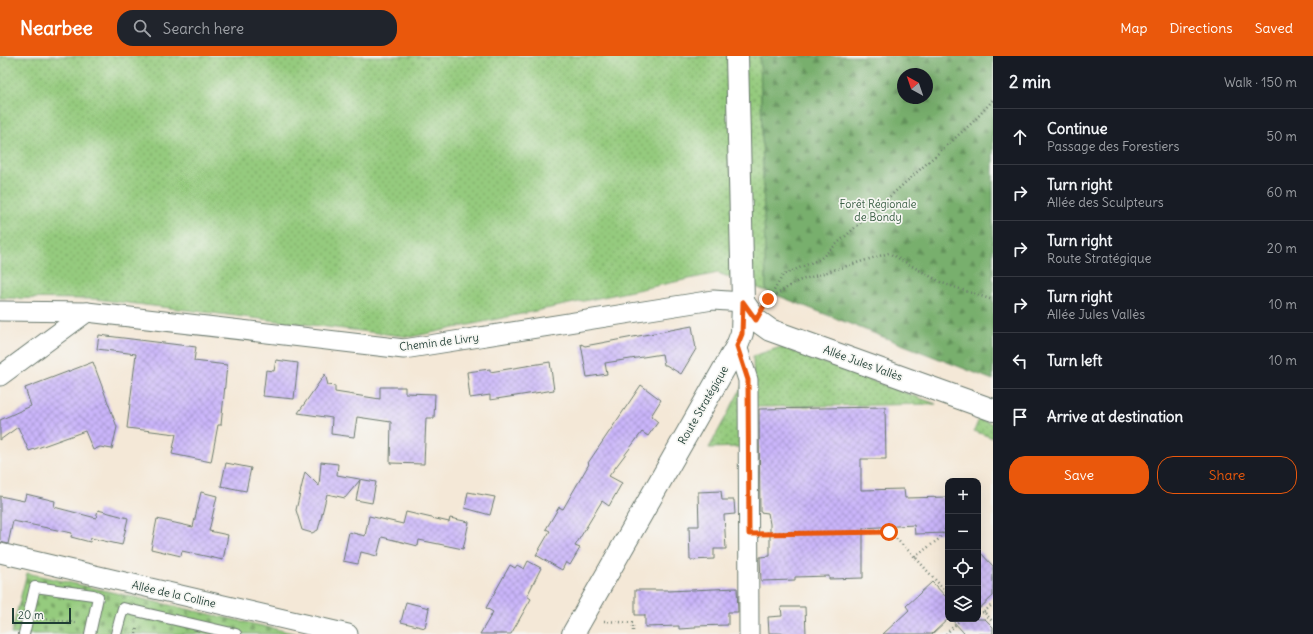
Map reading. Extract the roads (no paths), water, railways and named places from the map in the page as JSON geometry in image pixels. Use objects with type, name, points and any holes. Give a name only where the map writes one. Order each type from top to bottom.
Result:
[{"type":"street","name":"Route Stratégique","points":[[577,626],[737,346],[742,334],[743,302],[737,56]]},
{"type":"street","name":"Chemin de Livry","points":[[0,310],[87,312],[404,349],[713,300],[743,302]]},
{"type":"street","name":"Allée Jules Vallès","points":[[743,302],[756,320],[770,330],[993,410]]},
{"type":"street","points":[[0,376],[87,312]]},
{"type":"street","points":[[737,346],[748,380],[749,634]]},
{"type":"street","name":"Allée de la Colline","points":[[0,553],[298,628],[348,634]]},
{"type":"lane","points":[[24,634],[35,587],[98,597],[91,629]]},
{"type":"lane","points":[[116,634],[123,608],[225,633],[236,634]]},
{"type":"park label","name":"Forêt Régionale de Bondy","points":[[878,210]]}]
